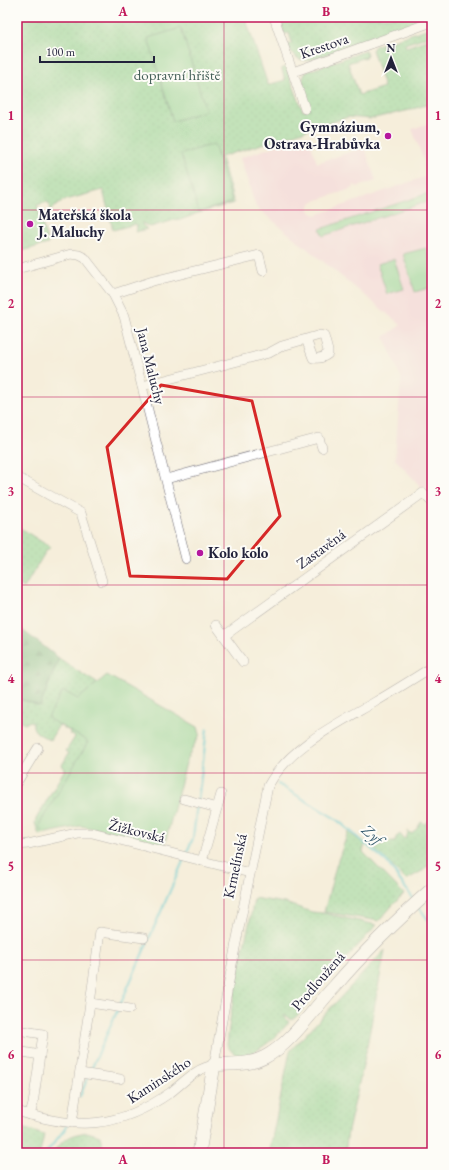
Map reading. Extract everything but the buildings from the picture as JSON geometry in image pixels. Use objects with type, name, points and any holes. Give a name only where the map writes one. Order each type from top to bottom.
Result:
[{"type":"main road","name":"Prodloužená","points":[[214,1065],[249,1063],[263,1058],[281,1046],[372,946],[428,892]]},
{"type":"main road","name":"Krmelínská","points":[[199,1153],[214,1065]]},
{"type":"street","points":[[274,17],[305,109]]},
{"type":"street","name":"Krestova","points":[[293,72],[432,22]]},
{"type":"street","name":"Jana Maluchy","points":[[17,269],[71,254],[79,255],[85,258],[113,294],[124,316],[186,559]]},
{"type":"street","points":[[113,294],[153,281],[259,255],[263,270]]},
{"type":"street","points":[[142,386],[270,353],[282,346],[306,339]]},
{"type":"street","points":[[166,480],[319,438],[322,448]]},
{"type":"street","points":[[17,476],[81,513],[102,581]]},
{"type":"street","name":"Zastavěná","points":[[224,636],[424,493],[432,502]]},
{"type":"street","points":[[216,625],[243,662]]},
{"type":"street","name":"Krmelínská","points":[[214,1065],[235,948],[268,786],[275,775],[286,763],[307,744],[432,667]]},
{"type":"street","points":[[17,782],[21,769],[38,748]]},
{"type":"street","points":[[202,861],[221,794]]},
{"type":"street","points":[[184,798],[217,808]]},
{"type":"street","name":"Žižkovská","points":[[17,845],[77,833],[92,833],[250,873]]},
{"type":"street","points":[[72,1124],[100,932],[144,938]]},
{"type":"street","points":[[90,1003],[130,1009]]},
{"type":"street","points":[[17,1030],[43,1034],[33,1104],[30,1115]]},
{"type":"street","points":[[17,1051],[40,1055]]},
{"type":"street","name":"Kaminského","points":[[17,1111],[58,1122],[72,1124],[110,1121],[132,1114],[147,1107],[199,1070],[214,1065]]},
{"type":"street","name":"Kaminského","points":[[80,1073],[120,1079]]},
{"type":"highlighted area","points":[[161,385],[252,401],[280,516],[227,579],[130,576],[107,447]]},
{"type":"shaded area","points":[[432,122],[432,499],[395,459],[401,378],[384,337],[401,325],[256,207],[240,158],[308,135],[317,163],[356,150],[356,148],[364,145],[376,181],[357,187],[355,185],[353,186],[354,188],[312,202],[309,206],[309,210],[311,213],[316,215],[427,176],[423,165],[425,164],[412,129]]},
{"type":"green space","points":[[17,17],[245,17],[268,85],[285,80],[282,68],[286,67],[303,111],[310,109],[303,85],[306,72],[365,51],[367,54],[366,57],[348,63],[359,95],[384,87],[372,50],[375,46],[432,27],[432,35],[405,44],[406,47],[432,38],[432,103],[410,110],[370,119],[348,117],[221,157],[234,203],[195,214],[180,220],[178,219],[150,227],[142,223],[142,225],[147,229],[135,232],[137,227],[136,224],[113,230],[103,190],[62,201],[51,210],[48,202],[37,205],[48,244],[17,252]]},
{"type":"green space","points":[[284,17],[432,17],[432,20],[310,60],[302,60],[293,54],[288,44],[292,43],[289,33],[284,34],[280,22],[285,21]]},
{"type":"green space","name":"dopravní hřiště","points":[[181,28],[206,111],[173,121],[148,38]]},
{"type":"green space","points":[[214,144],[232,202],[199,212],[181,154]]},
{"type":"green space","points":[[432,192],[432,200],[323,236],[320,229]]},
{"type":"green space","points":[[426,248],[432,268],[432,287],[415,292],[403,254]]},
{"type":"green space","points":[[394,259],[404,289],[387,294],[377,264]]},
{"type":"green space","points":[[17,526],[50,547],[46,551],[24,588],[17,583]]},
{"type":"green space","points":[[17,626],[59,658],[40,706],[17,698]]},
{"type":"green space","points":[[59,658],[97,683],[78,699],[86,740],[88,742],[40,825],[42,834],[39,835],[35,823],[36,819],[65,769],[62,765],[69,753],[66,751],[75,737],[70,734],[71,732],[59,725],[50,740],[36,731],[33,723],[30,721],[25,724],[17,720],[17,698],[40,706]]},
{"type":"green space","points":[[107,675],[198,727],[200,734],[187,759],[164,847],[134,837],[81,826],[42,834],[39,825],[88,742],[48,717],[63,691],[78,699]]},
{"type":"green space","points":[[429,820],[432,821],[432,862],[424,870],[406,880],[375,850],[384,843],[395,842],[396,837],[400,834],[404,839],[407,836],[408,831],[412,834],[421,822],[425,824]]},
{"type":"green space","points":[[348,832],[365,844],[363,852],[404,894],[379,921],[324,912],[336,866]]},
{"type":"green space","points":[[254,898],[285,903],[312,912],[377,925],[329,977],[299,1014],[292,1020],[284,1014],[289,1022],[279,1033],[257,1050],[249,1054],[242,1055],[235,1054],[227,1045],[235,987]]},
{"type":"green space","points":[[385,950],[365,1057],[348,1131],[345,1153],[269,1153],[290,1051]]},
{"type":"green space","points":[[17,1126],[44,1135],[40,1153],[17,1153]]},
{"type":"green space","points":[[87,1132],[100,1136],[103,1148],[102,1153],[52,1153],[67,1138]]},
{"type":"waterway","points":[[198,800],[207,729]]},
{"type":"waterway","name":"Zyf","points":[[278,784],[336,819],[387,862],[414,900]]},
{"type":"waterway","points":[[186,854],[193,838],[197,805]]},
{"type":"waterway","points":[[120,1005],[184,859]]},
{"type":"waterway","name":"Zyf","points":[[418,906],[432,925]]},
{"type":"waterway","points":[[90,1072],[118,1009]]},
{"type":"waterway","points":[[80,1096],[88,1077]]},
{"type":"waterway","points":[[46,1153],[67,1125]]},
{"type":"place","name":"Gymnázium, Ostrava-Hrabůvka","points":[[388,136]]},
{"type":"place","name":"Mateřská škola J. Maluchy","points":[[30,224]]},
{"type":"place","name":"Kolo kolo","points":[[200,553]]}]
